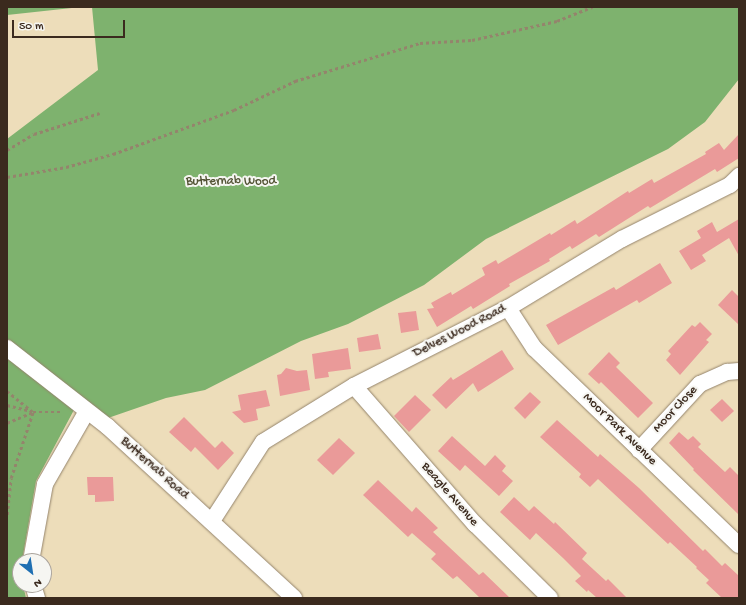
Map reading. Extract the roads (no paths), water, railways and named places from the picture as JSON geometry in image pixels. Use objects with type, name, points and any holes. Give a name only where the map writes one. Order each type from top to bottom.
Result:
[{"type":"street","name":"Delves Wood Road","points":[[212,521],[263,442],[354,386],[508,308],[622,239],[730,185],[739,176]]},
{"type":"street","name":"Moor Park Avenue","points":[[508,308],[534,348],[739,545]]},
{"type":"street","name":"Butternab Road","points":[[7,348],[107,426],[294,598]]},
{"type":"street","name":"Moor Close","points":[[639,450],[700,384],[726,372],[739,371]]},
{"type":"street","name":"Beagle Avenue","points":[[354,386],[475,524],[550,598]]},
{"type":"street","points":[[32,553],[45,484],[87,411]]},
{"type":"park label","name":"Butternab Wood","points":[[231,182]]}]
